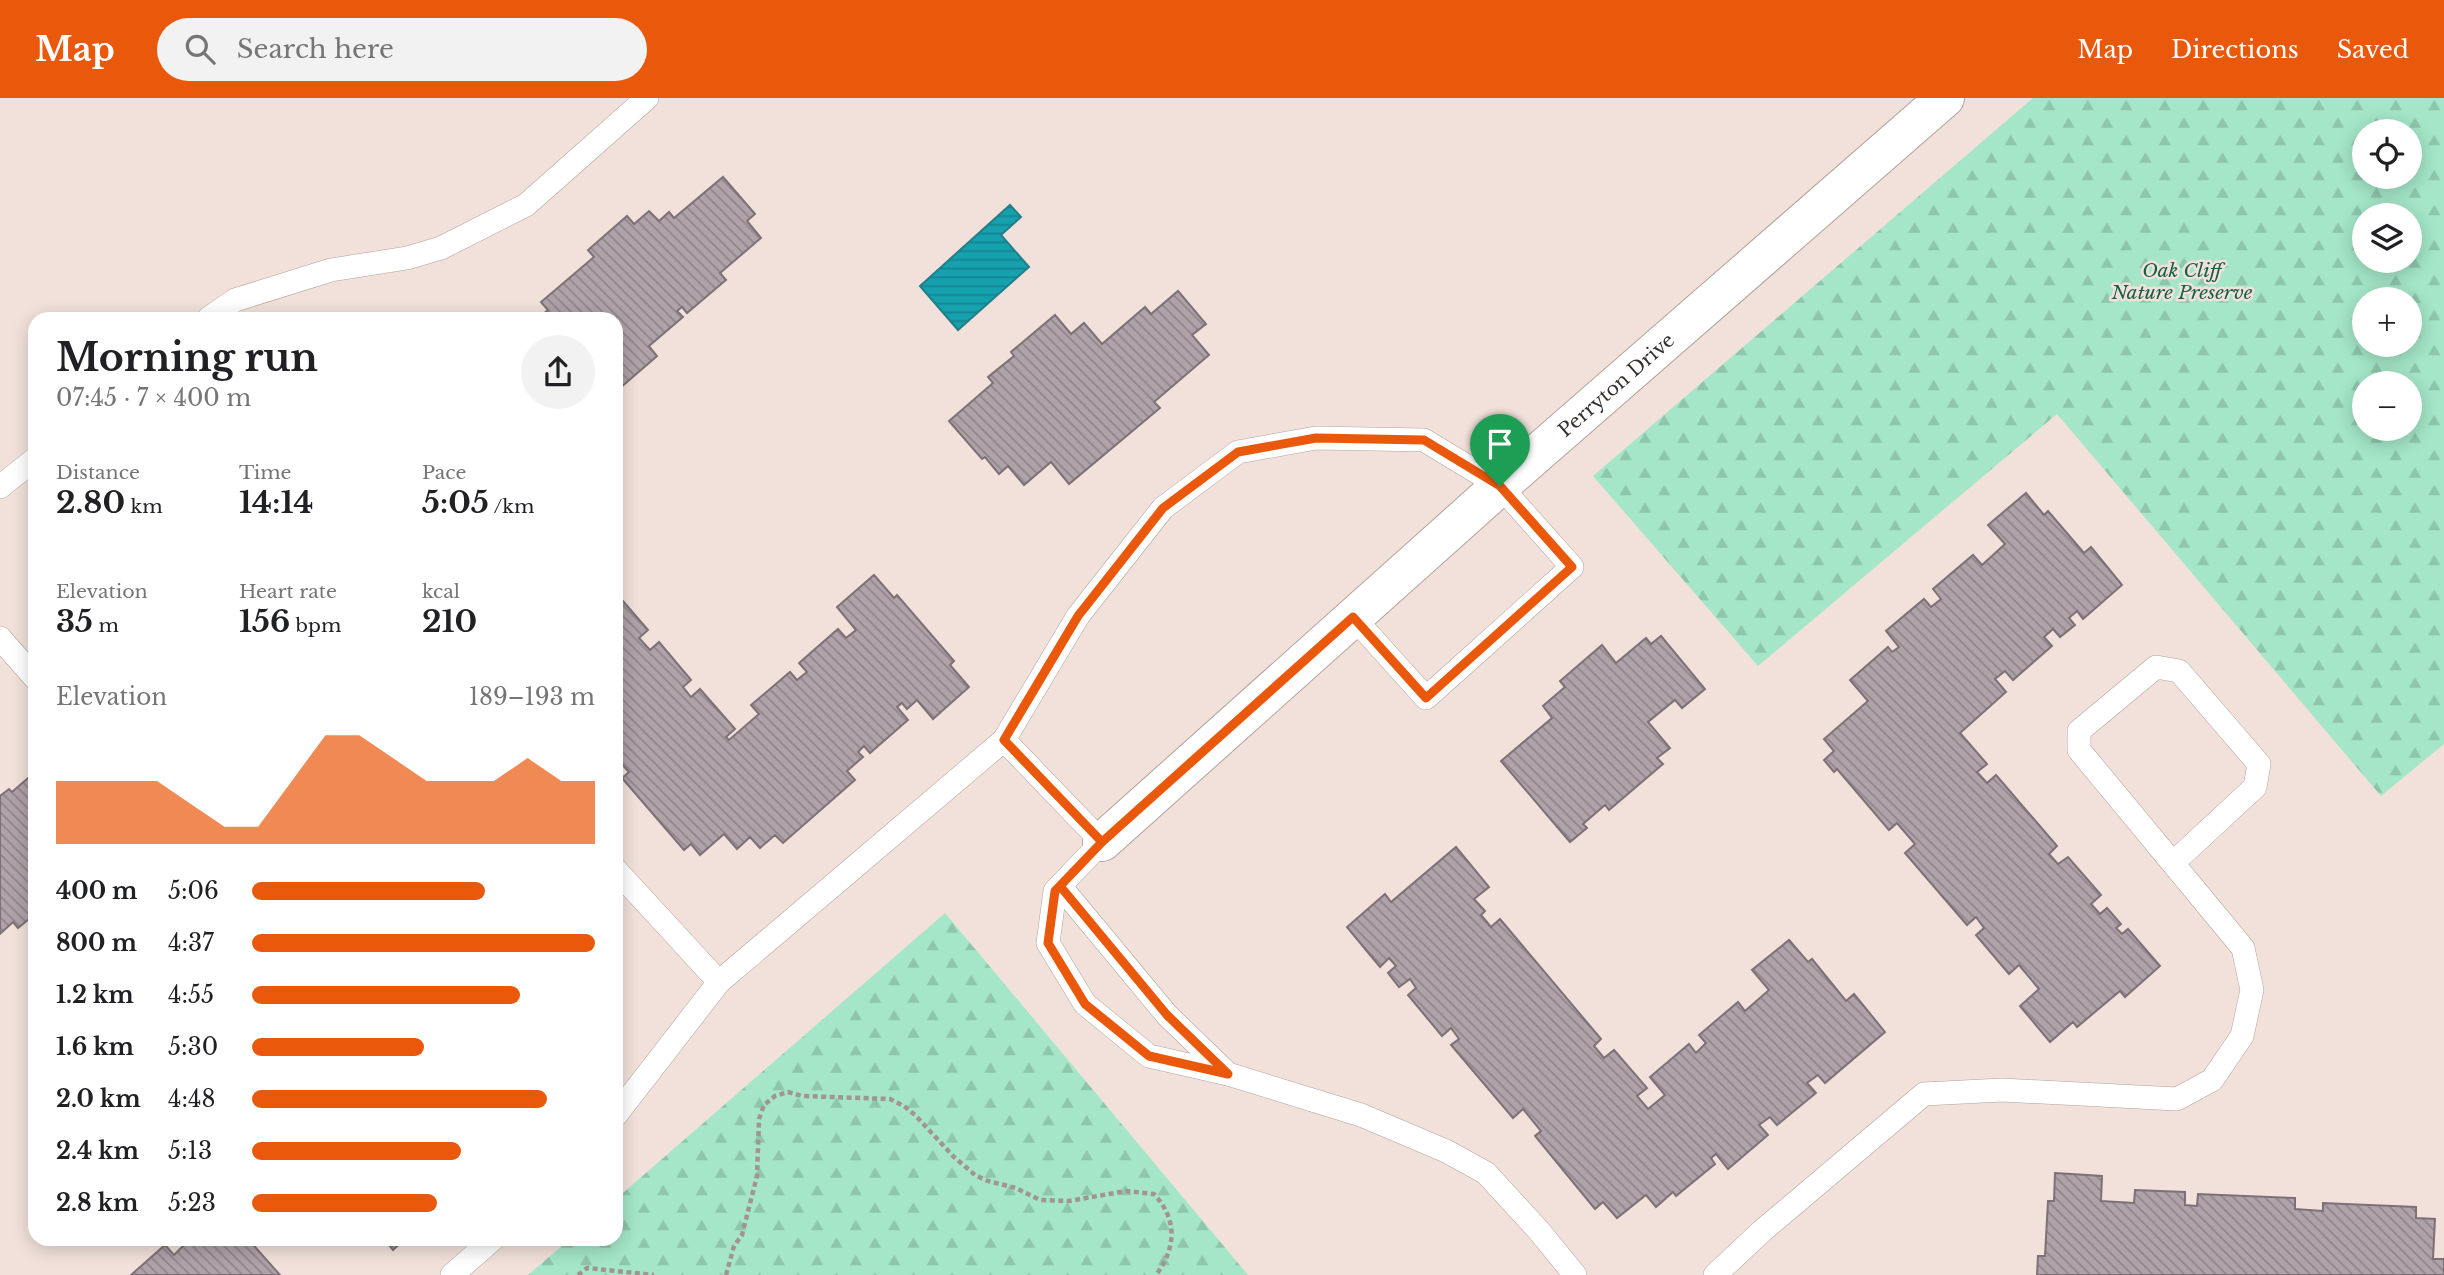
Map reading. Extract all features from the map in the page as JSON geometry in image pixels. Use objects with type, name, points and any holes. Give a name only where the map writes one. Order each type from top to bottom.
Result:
[{"type":"street","name":"Perryton Drive","points":[[1102,842],[1500,486],[1945,98]]},
{"type":"lane","points":[[218,312],[235,300],[331,270],[407,258],[453,242],[526,205],[647,98]]},
{"type":"lane","points":[[623,1106],[719,982],[1004,740],[1078,616],[1163,508],[1238,452],[1316,438],[1424,440],[1500,486],[1572,567],[1426,698],[1353,617]]},
{"type":"lane","points":[[0,487],[28,465]]},
{"type":"lane","points":[[0,638],[28,670]]},
{"type":"lane","points":[[1715,1275],[1762,1231],[1924,1094],[2002,1090],[2177,1099],[2213,1080],[2242,1036],[2252,989],[2243,948],[2079,750],[2079,731],[2156,667],[2179,671],[2259,764],[2255,787],[2173,863]]},
{"type":"lane","points":[[1004,740],[1102,842],[1055,891],[1048,943],[1085,1004],[1149,1056],[1228,1074],[1361,1115],[1446,1150],[1486,1173],[1575,1275]]},
{"type":"lane","points":[[623,878],[719,982]]},
{"type":"lane","points":[[1060,886],[1167,1015],[1228,1074]]},
{"type":"lane","points":[[452,1275],[485,1246]]},
{"type":"path","points":[[726,1275],[734,1246],[742,1235],[757,1176],[759,1119],[764,1105],[775,1096],[788,1092],[802,1096],[890,1099],[904,1105],[975,1175],[1016,1188],[1040,1200],[1069,1201],[1125,1191],[1154,1194],[1164,1205],[1170,1218],[1171,1247],[1167,1261],[1156,1275]]},
{"type":"path","points":[[578,1275],[587,1268],[654,1275]]},
{"type":"green space","name":"Oak Cliff Nature Preserve","points":[[2033,98],[2444,98],[2444,744],[2381,796],[2057,414],[1758,666],[1593,476]]},
{"type":"green space","points":[[945,913],[1248,1275],[528,1275],[562,1246],[623,1246],[623,1193]]},
{"type":"water","points":[[1010,205],[1021,217],[1001,235],[1029,267],[958,330],[920,286]]},
{"type":"building","points":[[723,177],[755,214],[747,221],[761,238],[720,273],[726,280],[687,313],[682,307],[677,311],[683,317],[649,346],[657,356],[623,386],[623,312],[546,312],[548,310],[541,302],[594,257],[588,250],[627,216],[634,224],[649,211],[659,221],[669,212],[674,218]]},
{"type":"building","points":[[1178,291],[1206,324],[1192,335],[1209,355],[1154,402],[1160,408],[1069,484],[1051,462],[1024,485],[1008,466],[999,474],[949,421],[993,383],[988,377],[1014,356],[1011,352],[1055,315],[1071,334],[1084,323],[1102,344],[1145,307],[1151,314]]},
{"type":"building","points":[[2026,493],[2044,515],[2048,511],[2084,553],[2091,547],[2122,585],[2083,619],[2077,611],[2069,618],[2075,625],[2060,637],[2053,629],[2044,637],[2052,646],[2013,680],[2005,671],[1995,679],[2006,692],[1960,733],[1987,764],[1977,772],[1987,783],[1996,775],[2057,846],[2049,854],[2058,864],[2068,857],[2101,895],[2091,904],[2100,914],[2107,908],[2121,924],[2116,928],[2122,934],[2128,929],[2160,966],[2125,997],[2120,991],[2077,1027],[2073,1022],[2050,1042],[2020,1006],[2039,989],[2019,965],[2009,974],[1976,935],[1984,928],[1976,917],[1967,925],[1905,853],[1915,844],[1897,823],[1889,830],[1837,769],[1834,772],[1824,760],[1834,751],[1824,739],[1868,701],[1850,680],[1888,647],[1892,652],[1899,647],[1886,631],[1924,599],[1931,607],[1941,599],[1933,589],[1973,555],[1982,565],[2005,544],[1988,525]]},
{"type":"building","points":[[874,575],[894,598],[897,595],[954,661],[950,665],[969,687],[933,719],[917,700],[907,709],[902,703],[897,707],[908,720],[870,753],[864,746],[858,752],[863,757],[847,771],[855,780],[783,843],[775,835],[760,848],[750,837],[737,849],[724,834],[700,855],[691,844],[684,850],[623,779],[629,772],[623,766],[623,601],[648,630],[639,638],[650,650],[659,642],[691,680],[683,687],[691,697],[700,689],[735,729],[726,737],[729,740],[759,714],[751,705],[790,672],[797,680],[807,672],[799,663],[838,629],[846,638],[856,630],[837,607]]},
{"type":"building","points":[[1661,636],[1705,689],[1682,708],[1675,700],[1648,722],[1670,748],[1657,758],[1663,764],[1609,810],[1605,805],[1583,824],[1587,828],[1570,842],[1501,761],[1552,718],[1543,706],[1565,687],[1560,681],[1602,645],[1616,663],[1646,638],[1651,644]]},
{"type":"building","points":[[28,778],[28,920],[18,928],[13,922],[0,934],[0,796],[9,789],[12,792]]},
{"type":"building","points":[[1456,847],[1489,887],[1474,899],[1485,911],[1481,915],[1491,927],[1500,919],[1601,1039],[1594,1046],[1604,1058],[1614,1050],[1647,1088],[1637,1096],[1648,1109],[1665,1095],[1650,1077],[1689,1044],[1696,1053],[1706,1043],[1699,1035],[1738,1002],[1745,1011],[1769,990],[1752,970],[1789,940],[1808,962],[1812,959],[1846,1001],[1854,994],[1885,1032],[1825,1083],[1818,1075],[1807,1083],[1816,1093],[1777,1125],[1770,1117],[1759,1125],[1768,1135],[1728,1169],[1716,1154],[1711,1158],[1715,1164],[1676,1196],[1673,1192],[1656,1207],[1646,1195],[1617,1218],[1603,1202],[1595,1209],[1535,1136],[1541,1131],[1523,1109],[1513,1118],[1451,1045],[1459,1039],[1451,1028],[1442,1036],[1408,995],[1416,988],[1410,979],[1399,987],[1388,973],[1396,966],[1389,958],[1380,967],[1347,927],[1385,894],[1391,902]]},
{"type":"building","points":[[2055,1173],[2102,1176],[2101,1201],[2134,1203],[2135,1190],[2185,1192],[2185,1205],[2197,1206],[2198,1194],[2295,1198],[2295,1209],[2323,1211],[2323,1203],[2416,1207],[2416,1218],[2435,1219],[2433,1259],[2444,1259],[2444,1275],[2037,1275],[2038,1256],[2045,1256],[2048,1201],[2054,1201]]},
{"type":"building","points":[[164,1246],[174,1255],[183,1246],[254,1246],[280,1275],[131,1275]]},
{"type":"route","points":[[1500,486],[1424,440],[1316,438],[1238,452],[1163,508],[1078,616],[1004,740],[1102,842],[1060,886],[1167,1015],[1228,1074],[1149,1056],[1085,1004],[1048,943],[1055,891],[1102,842],[1353,617],[1426,698],[1572,567],[1500,486]]}]
